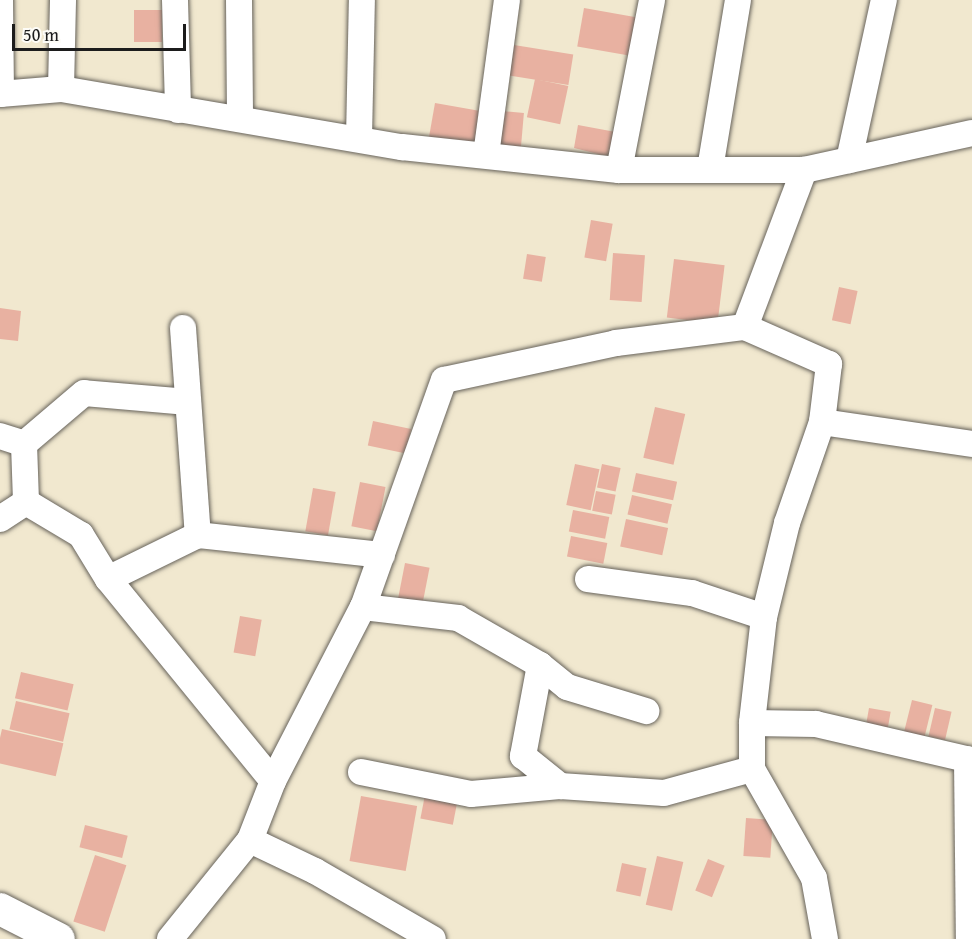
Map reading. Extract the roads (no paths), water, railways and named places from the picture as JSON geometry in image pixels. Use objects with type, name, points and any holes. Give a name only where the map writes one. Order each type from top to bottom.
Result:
[{"type":"street","points":[[0,0],[0,94],[61,89],[178,110],[240,117],[402,147],[619,170],[804,170],[972,133]]},
{"type":"street","points":[[61,89],[63,0]]},
{"type":"street","points":[[175,0],[178,110]]},
{"type":"street","points":[[240,0],[240,117]]},
{"type":"street","points":[[360,138],[362,0]]},
{"type":"street","points":[[486,155],[507,0]]},
{"type":"street","points":[[619,170],[652,0]]},
{"type":"street","points":[[710,169],[738,0]]},
{"type":"street","points":[[849,160],[884,0]]},
{"type":"street","points":[[745,327],[804,170]]},
{"type":"street","points":[[170,939],[250,840],[273,781],[363,607],[444,380],[616,343],[745,327],[829,364],[822,422],[787,523],[764,617],[752,723],[752,769],[814,878],[825,939]]},
{"type":"street","points":[[183,328],[198,535]]},
{"type":"street","points":[[188,402],[84,393],[12,440],[26,502],[81,535],[108,579],[273,781]]},
{"type":"street","points":[[822,422],[972,444]]},
{"type":"street","points":[[0,519],[26,502]]},
{"type":"street","points":[[108,579],[198,535],[382,555]]},
{"type":"street","points":[[588,579],[692,593],[764,617]]},
{"type":"street","points":[[363,607],[458,618],[540,665],[567,687],[646,711]]},
{"type":"street","points":[[540,665],[523,756],[560,786]]},
{"type":"street","points":[[752,723],[816,724],[967,759],[970,779],[969,939]]},
{"type":"street","points":[[361,772],[471,794],[560,786],[664,793],[752,769]]},
{"type":"street","points":[[250,840],[315,871],[433,939]]},
{"type":"street","points":[[0,909],[59,939]]}]
